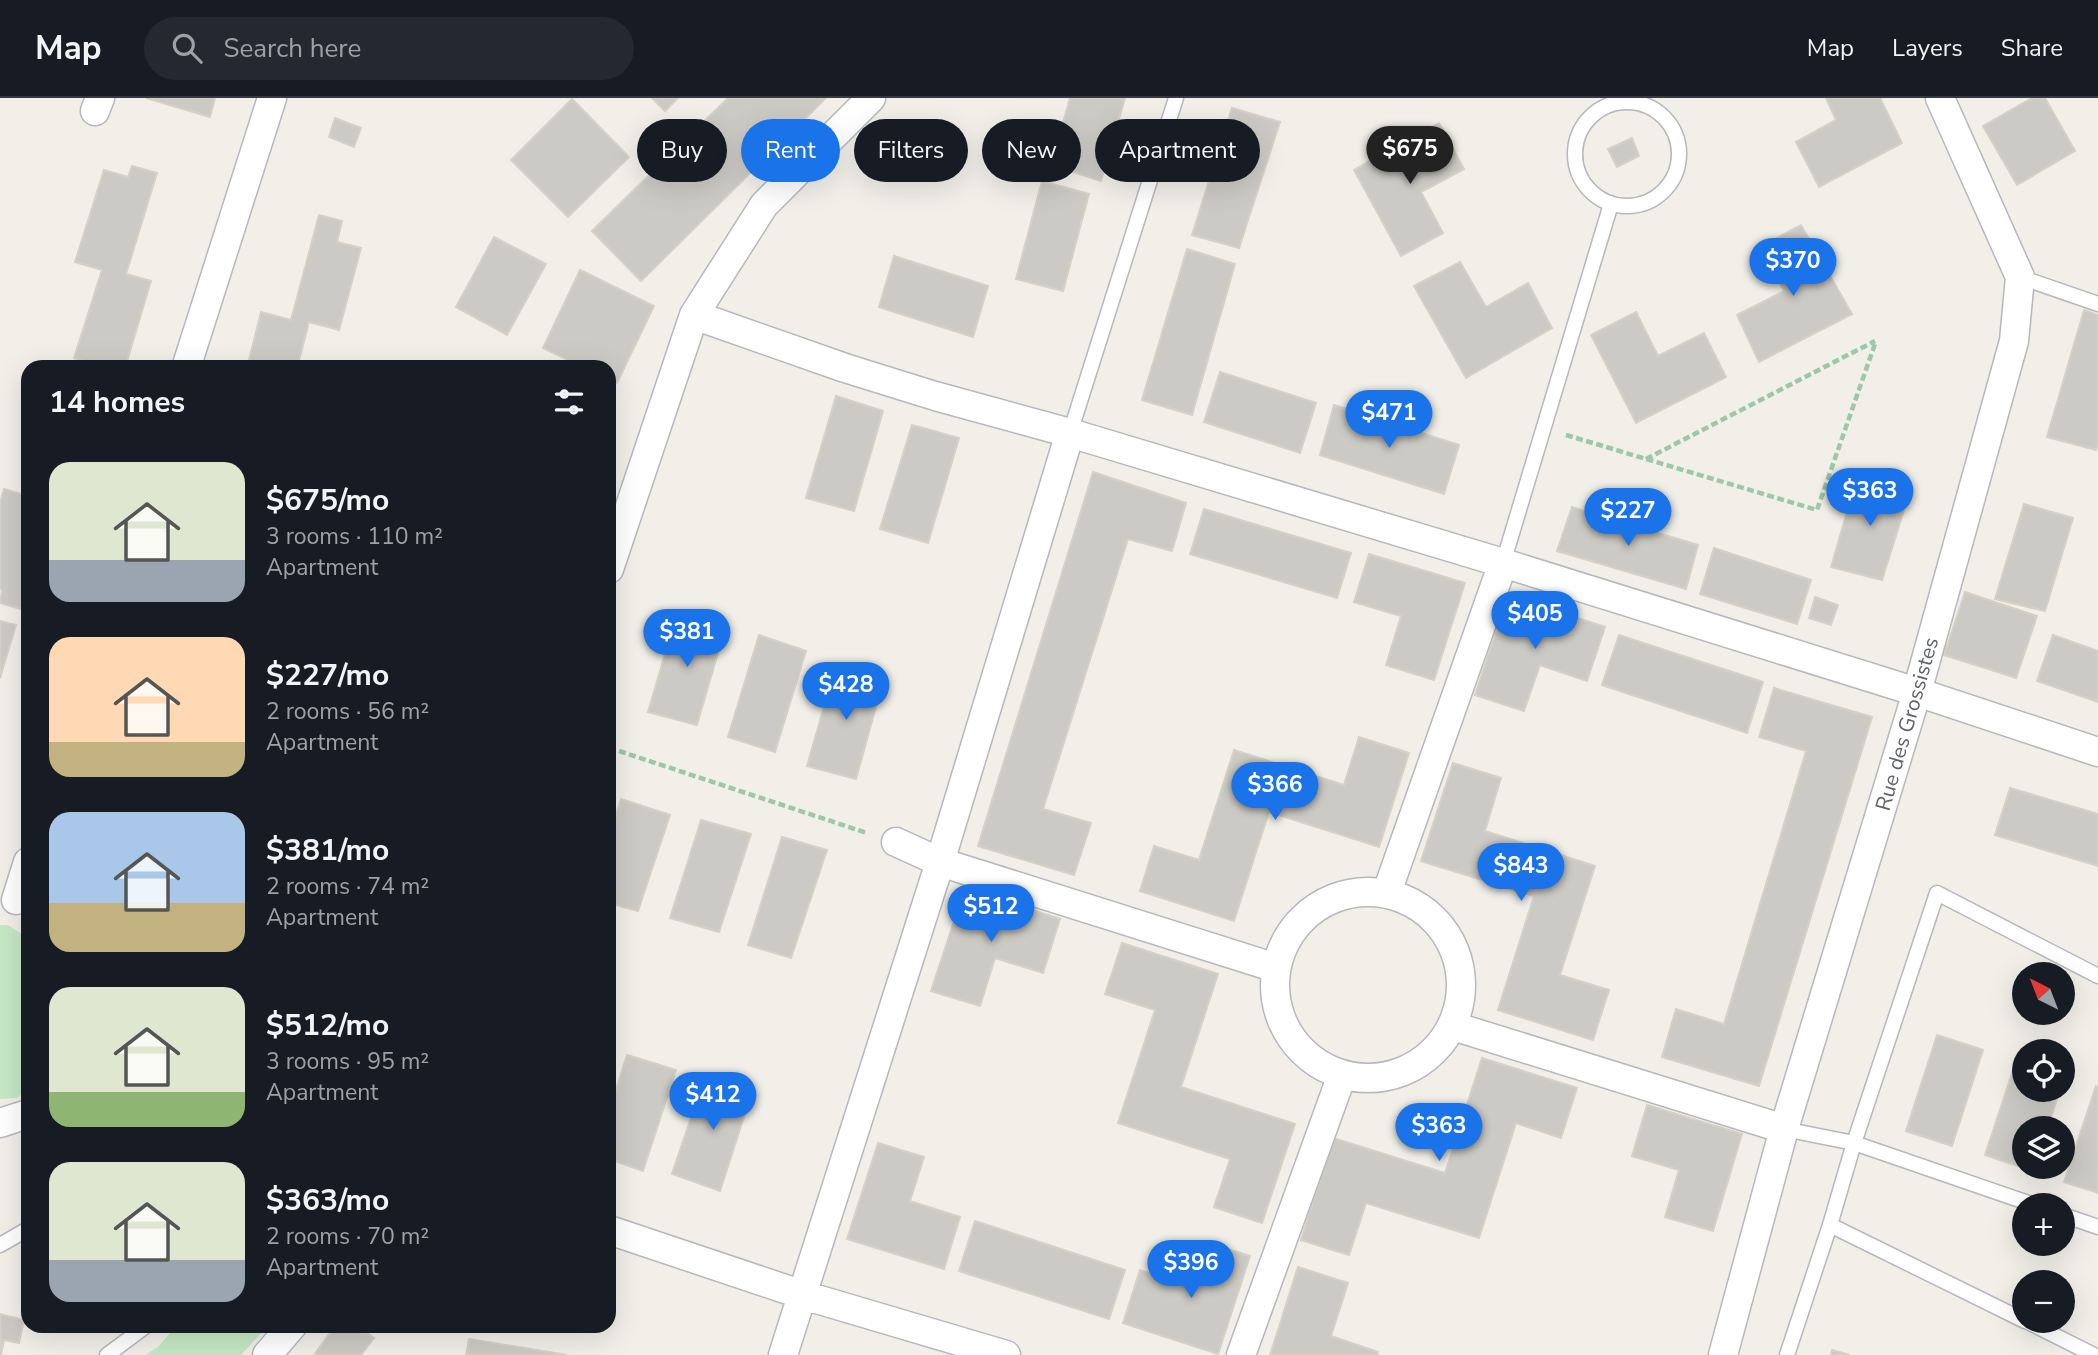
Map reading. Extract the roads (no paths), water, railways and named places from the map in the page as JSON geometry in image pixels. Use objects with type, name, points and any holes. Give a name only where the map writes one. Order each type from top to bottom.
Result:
[{"type":"street","points":[[189,360],[272,98]]},
{"type":"street","points":[[616,548],[694,315],[764,205],[871,98]]},
{"type":"street","name":"Rue des Grossistes","points":[[1723,1355],[1784,1129],[1917,692],[2014,341],[2020,277],[1940,98]]},
{"type":"street","points":[[694,315],[845,368],[1503,563],[1917,692],[2098,752]]},
{"type":"street","points":[[782,1355],[940,862],[1070,433]]},
{"type":"street","points":[[1387,892],[1503,563]]},
{"type":"street","points":[[897,842],[940,862],[1276,968]]},
{"type":"street","points":[[15,902],[21,884]]},
{"type":"street","points":[[1350,892],[1387,892],[1419,905],[1444,928],[1459,959],[1462,993],[1453,1026],[1438,1048],[1418,1064],[1394,1075],[1367,1078],[1342,1075],[1316,1063],[1296,1045],[1282,1022],[1275,995],[1276,968],[1290,933],[1316,906],[1350,892]]},
{"type":"street","points":[[1453,1026],[1784,1129]]},
{"type":"street","points":[[1241,1355],[1342,1075]]},
{"type":"street","points":[[0,1123],[21,1116]]},
{"type":"street","points":[[616,1232],[803,1294],[1006,1355]]},
{"type":"street","points":[[267,1355],[286,1333]]},
{"type":"lane","points":[[1070,433],[1176,98]]},
{"type":"lane","points":[[1634,102],[1650,106],[1664,117],[1675,132],[1679,161],[1674,179],[1662,193],[1647,202],[1629,206],[1611,204],[1595,196],[1583,183],[1576,167],[1574,148],[1580,130],[1590,116],[1606,105],[1634,102]]},
{"type":"lane","points":[[1503,563],[1611,204]]},
{"type":"lane","points":[[2020,277],[2098,304]]},
{"type":"lane","points":[[1787,1355],[1937,893],[2098,976]]},
{"type":"lane","points":[[1784,1129],[1854,1143],[2012,1197]]},
{"type":"lane","points":[[2075,1219],[2098,1227]]},
{"type":"lane","points":[[1830,1225],[2012,1315]]},
{"type":"lane","points":[[0,1245],[21,1233]]},
{"type":"lane","points":[[107,1355],[137,1333]]},
{"type":"lane","points":[[2049,1333],[2094,1355]]}]
